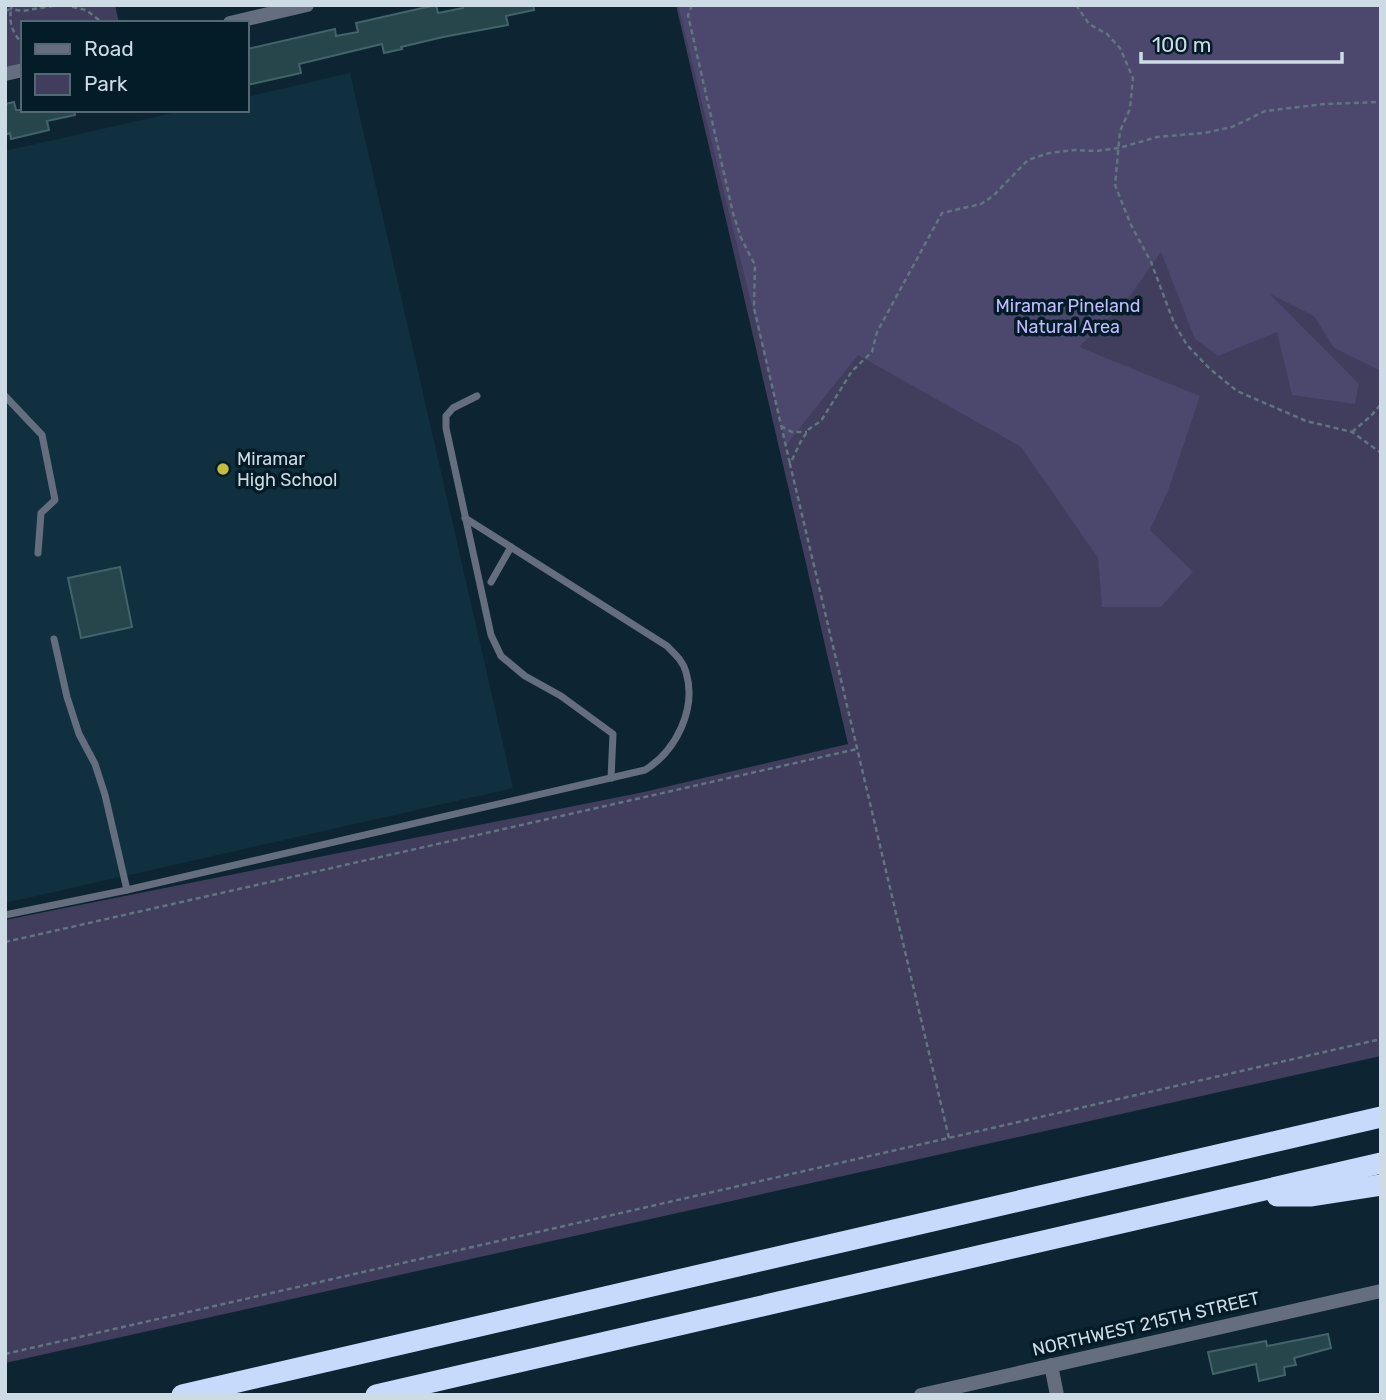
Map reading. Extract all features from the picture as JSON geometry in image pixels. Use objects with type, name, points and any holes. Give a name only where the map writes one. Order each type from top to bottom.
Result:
[{"type":"highway","points":[[182,1395],[1381,1117]]},
{"type":"highway","points":[[376,1395],[1381,1163]]},
{"type":"highway","points":[[1240,1196],[1310,1196],[1381,1185]]},
{"type":"street","points":[[239,21],[307,5]]},
{"type":"street","name":"NORTHWEST 215TH STREET","points":[[920,1395],[1381,1291]]},
{"type":"street","points":[[1051,1365],[1057,1395]]},
{"type":"lane","points":[[477,396],[453,408],[446,415],[448,443],[491,635],[500,656],[525,676],[561,696],[613,734],[611,778]]},
{"type":"lane","points":[[5,397],[42,435],[55,500],[41,513],[38,553]]},
{"type":"lane","points":[[5,915],[127,890],[645,770],[661,760],[680,732],[690,703],[686,672],[678,657],[667,646],[465,519]]},
{"type":"lane","points":[[491,582],[511,547]]},
{"type":"lane","points":[[54,639],[67,697],[79,734],[95,764],[105,795],[127,890]]},
{"type":"path","points":[[5,10],[12,7],[22,10],[58,5]]},
{"type":"path","points":[[64,5],[86,10],[100,21]]},
{"type":"path","points":[[692,5],[688,15],[733,213],[741,238],[755,265],[754,308],[948,1138]]},
{"type":"path","points":[[1076,5],[1089,24],[1107,34],[1120,47],[1133,78],[1130,109],[1120,131],[1117,148],[1115,185],[1131,225],[1151,262],[1174,323],[1187,345],[1237,391],[1306,421],[1352,432],[1381,453]]},
{"type":"path","points":[[12,7],[9,21],[20,41]]},
{"type":"path","points":[[790,464],[800,441],[821,421],[852,371],[872,352],[877,332],[942,213],[981,204],[1028,160],[1049,153],[1117,148],[1157,137],[1204,133],[1232,127],[1265,110],[1381,102]]},
{"type":"path","points":[[1352,432],[1381,404]]},
{"type":"path","points":[[781,426],[792,432],[807,432]]},
{"type":"path","points":[[5,942],[858,749]]},
{"type":"path","points":[[5,1354],[1381,1039]]},
{"type":"shaded area","name":"Miramar High School","points":[[350,73],[513,788],[5,903],[5,151],[177,112],[248,112],[248,97]]},
{"type":"green space","points":[[5,5],[115,5],[119,21],[21,21],[21,63],[5,67]]},
{"type":"green space","name":"Miramar Pineland Natural Area","points":[[676,5],[1381,5],[1381,1056],[5,1363],[5,920],[644,792],[848,744]]},
{"type":"green space","points":[[678,5],[1381,5],[1381,371],[1334,348],[1314,316],[1270,294],[1359,384],[1355,404],[1292,395],[1277,332],[1218,356],[1195,339],[1161,252],[1125,303],[1079,347],[1200,396],[1168,491],[1150,530],[1193,572],[1161,607],[1102,607],[1098,558],[1021,447],[858,355],[786,445]]},
{"type":"building","points":[[436,5],[438,13],[463,8],[462,5],[533,5],[534,10],[506,16],[508,25],[443,37],[384,53],[382,44],[299,64],[301,73],[248,85],[248,49],[335,29],[336,36],[358,32],[356,23]]},
{"type":"building","points":[[14,102],[16,110],[21,112],[74,112],[75,115],[47,121],[49,130],[11,139],[10,133],[5,135],[5,104]]},
{"type":"building","points":[[120,567],[132,627],[81,638],[68,578]]},
{"type":"building","points":[[1328,1334],[1331,1348],[1294,1358],[1296,1365],[1284,1367],[1285,1375],[1259,1381],[1256,1364],[1213,1374],[1208,1352],[1266,1341],[1267,1346]]},
{"type":"place","name":"Miramar High School","points":[[223,469]]}]
